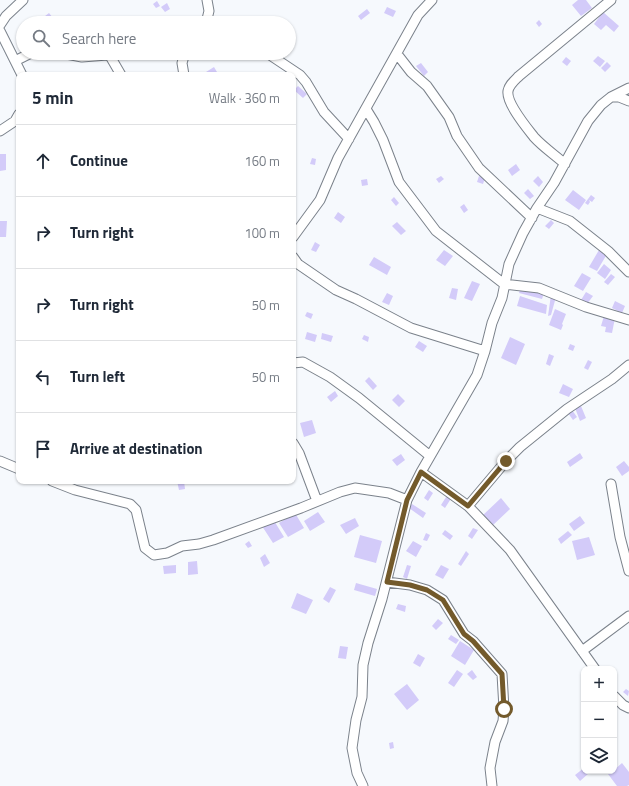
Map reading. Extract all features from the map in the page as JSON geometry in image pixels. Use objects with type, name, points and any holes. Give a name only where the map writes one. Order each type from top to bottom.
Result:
[{"type":"street","points":[[0,25],[6,16],[23,0]]},
{"type":"street","points":[[207,0],[209,11],[208,16]]},
{"type":"street","points":[[296,233],[320,200],[338,158],[418,15],[432,0]]},
{"type":"street","points":[[565,164],[534,137],[515,111],[509,100],[508,92],[511,84],[519,76],[611,0]]},
{"type":"street","points":[[0,31],[20,72]]},
{"type":"street","points":[[397,54],[411,72],[427,86],[449,117],[457,136],[479,168],[532,218]]},
{"type":"street","points":[[112,60],[119,72]]},
{"type":"street","points":[[183,60],[184,72]]},
{"type":"street","points":[[278,60],[296,72]]},
{"type":"street","points":[[296,72],[306,82],[324,112],[349,139]]},
{"type":"street","points":[[363,786],[357,773],[352,748],[356,720],[362,697],[362,666],[387,582],[407,500],[421,472],[477,375],[492,323],[502,298],[509,264],[537,208],[554,183],[588,121],[601,105],[611,97],[629,88]]},
{"type":"street","points":[[611,97],[619,97],[629,101]]},
{"type":"street","points":[[366,109],[383,140],[399,182],[436,231],[504,284],[539,288],[586,307],[629,320]]},
{"type":"street","points":[[0,131],[16,121]]},
{"type":"street","points":[[537,208],[570,221],[608,251],[629,272]]},
{"type":"street","points":[[296,261],[336,290],[411,328],[485,351]]},
{"type":"street","points":[[296,363],[303,362],[330,377],[359,398],[430,456]]},
{"type":"street","points":[[468,506],[506,461],[520,447],[567,409],[612,379],[629,365]]},
{"type":"street","points":[[296,447],[300,453],[317,501]]},
{"type":"street","points":[[0,461],[16,468]]},
{"type":"street","points":[[421,472],[468,506],[510,550],[593,666]]},
{"type":"street","points":[[60,484],[82,492],[130,504],[136,510],[145,548],[154,555],[167,553],[182,546],[199,544],[213,540],[340,492],[355,488],[389,492],[407,500]]},
{"type":"street","points":[[611,484],[620,537],[629,571]]},
{"type":"street","points":[[387,582],[410,585],[427,590],[443,600],[464,634],[473,641],[502,674],[504,709],[503,721],[495,742],[490,768],[492,786]]},
{"type":"street","points":[[582,651],[629,616]]},
{"type":"street","points":[[617,699],[629,708]]},
{"type":"building","points":[[578,0],[586,0],[592,8],[581,16],[572,5]]},
{"type":"building","points":[[157,1],[160,6],[156,8],[153,4]]},
{"type":"building","points":[[167,3],[170,9],[165,12],[161,7]]},
{"type":"building","points":[[387,7],[396,11],[393,17],[384,13]]},
{"type":"building","points":[[367,9],[370,13],[361,20],[358,16]]},
{"type":"building","points":[[603,12],[619,26],[614,32],[606,25],[601,30],[594,24]]},
{"type":"building","points":[[539,20],[542,24],[539,27],[536,23]]},
{"type":"building","points":[[598,56],[605,61],[600,67],[593,61]]},
{"type":"building","points":[[566,57],[571,61],[567,66],[562,62]]},
{"type":"building","points":[[607,62],[611,66],[605,72],[601,68]]},
{"type":"building","points":[[421,63],[428,72],[424,76],[416,66]]},
{"type":"building","points":[[214,67],[217,72],[206,72]]},
{"type":"building","points":[[298,86],[307,94],[303,98],[296,92],[296,88]]},
{"type":"building","points":[[0,154],[6,154],[6,170],[0,171]]},
{"type":"building","points":[[312,158],[316,159],[315,165],[310,164]]},
{"type":"building","points":[[516,164],[520,170],[512,176],[508,170]]},
{"type":"building","points":[[441,176],[444,179],[439,183],[436,179]]},
{"type":"building","points":[[479,176],[485,178],[483,184],[477,182]]},
{"type":"building","points":[[538,176],[543,182],[539,187],[533,181]]},
{"type":"building","points":[[367,179],[368,185],[362,186],[361,180]]},
{"type":"building","points":[[528,189],[534,196],[530,199],[524,193]]},
{"type":"building","points":[[573,190],[586,200],[579,210],[565,200]]},
{"type":"building","points":[[591,195],[595,198],[592,202],[589,200],[590,202],[588,205],[585,203]]},
{"type":"building","points":[[394,197],[399,203],[396,206],[391,200]]},
{"type":"building","points":[[464,204],[468,210],[464,213],[460,207]]},
{"type":"building","points":[[338,212],[345,217],[341,223],[334,218]]},
{"type":"building","points":[[551,220],[554,223],[549,229],[545,226]]},
{"type":"building","points":[[0,221],[7,221],[6,237],[0,237]]},
{"type":"building","points":[[397,222],[406,231],[401,235],[392,226]]},
{"type":"building","points":[[315,242],[320,245],[316,252],[311,250]]},
{"type":"building","points":[[444,250],[453,256],[445,266],[436,260]]},
{"type":"building","points":[[599,250],[607,254],[597,271],[589,267]]},
{"type":"building","points":[[374,257],[391,267],[387,275],[369,265]]},
{"type":"building","points":[[604,264],[611,270],[605,279],[597,273]]},
{"type":"building","points":[[582,273],[591,278],[583,291],[574,286]]},
{"type":"building","points":[[611,274],[615,277],[608,285],[604,282]]},
{"type":"building","points":[[472,281],[480,284],[472,301],[464,298]]},
{"type":"building","points":[[521,287],[544,293],[542,299],[519,293]]},
{"type":"building","points":[[452,288],[458,289],[456,300],[449,298]]},
{"type":"building","points":[[586,292],[593,296],[587,304],[581,300]]},
{"type":"building","points":[[387,293],[393,296],[389,305],[382,302]]},
{"type":"building","points":[[551,295],[556,297],[551,315],[548,316]]},
{"type":"building","points":[[520,296],[547,305],[546,314],[517,306]]},
{"type":"building","points":[[615,301],[625,306],[622,313],[612,308]]},
{"type":"building","points":[[555,309],[566,314],[561,330],[549,325]]},
{"type":"building","points":[[307,312],[313,314],[311,319],[305,316]]},
{"type":"building","points":[[604,316],[615,318],[612,333],[605,332],[606,327],[601,326]]},
{"type":"building","points":[[307,332],[317,335],[315,342],[305,339]]},
{"type":"building","points":[[322,333],[333,336],[331,342],[321,339]]},
{"type":"building","points":[[364,335],[369,337],[368,342],[362,339]]},
{"type":"building","points":[[510,337],[525,344],[516,365],[501,358]]},
{"type":"building","points":[[419,341],[427,346],[423,352],[415,347]]},
{"type":"building","points":[[570,344],[575,346],[573,351],[568,349]]},
{"type":"building","points":[[549,354],[554,356],[550,366],[546,364]]},
{"type":"building","points":[[588,360],[592,362],[588,370],[584,368]]},
{"type":"building","points":[[369,377],[377,386],[373,390],[365,381]]},
{"type":"building","points":[[563,384],[573,389],[569,397],[559,393]]},
{"type":"building","points":[[335,391],[338,396],[331,402],[327,397]]},
{"type":"building","points":[[398,394],[405,401],[399,407],[392,400]]},
{"type":"building","points":[[581,406],[586,418],[580,421],[575,408]]},
{"type":"building","points":[[572,410],[577,417],[573,420],[568,413]]},
{"type":"building","points":[[312,420],[316,433],[304,437],[300,423]]},
{"type":"building","points":[[580,453],[583,458],[570,467],[567,462]]},
{"type":"building","points":[[401,454],[405,460],[397,466],[392,460]]},
{"type":"building","points":[[624,461],[629,467],[629,471],[622,476],[616,467]]},
{"type":"building","points":[[178,484],[184,484],[185,489],[179,490]]},
{"type":"building","points":[[429,490],[433,493],[428,501],[424,498]]},
{"type":"building","points":[[448,494],[452,497],[445,508],[441,505]]},
{"type":"building","points":[[501,498],[510,509],[492,526],[482,516]]},
{"type":"building","points":[[412,504],[426,513],[423,518],[409,508]]},
{"type":"building","points":[[318,512],[325,522],[310,531],[304,521]]},
{"type":"building","points":[[295,513],[304,528],[288,537],[279,523]]},
{"type":"building","points":[[580,516],[585,523],[574,531],[569,524]]},
{"type":"building","points":[[355,518],[359,526],[346,534],[340,525]]},
{"type":"building","points":[[273,519],[284,537],[273,543],[262,526]]},
{"type":"building","points":[[473,528],[478,530],[472,539],[468,536]]},
{"type":"building","points":[[445,530],[453,536],[450,540],[442,534]]},
{"type":"building","points":[[568,531],[572,535],[561,544],[558,539]]},
{"type":"building","points":[[426,533],[430,535],[427,541],[423,540]]},
{"type":"building","points":[[360,535],[382,541],[376,563],[354,557]]},
{"type":"building","points":[[589,537],[595,555],[577,560],[572,541]]},
{"type":"building","points":[[249,541],[252,546],[248,548],[245,544]]},
{"type":"building","points":[[413,541],[422,546],[416,557],[406,551]]},
{"type":"building","points":[[466,551],[469,554],[461,566],[458,564]]},
{"type":"building","points":[[265,554],[270,563],[264,567],[260,558]]},
{"type":"building","points":[[197,561],[198,574],[188,575],[188,562]]},
{"type":"building","points":[[176,565],[176,573],[164,574],[163,566]]},
{"type":"building","points":[[407,565],[411,566],[407,579],[403,577]]},
{"type":"building","points":[[441,565],[449,569],[443,579],[435,575]]},
{"type":"building","points":[[356,583],[377,589],[375,596],[354,590]]},
{"type":"building","points":[[330,587],[336,590],[329,603],[323,599]]},
{"type":"building","points":[[297,593],[313,600],[306,614],[291,608]]},
{"type":"building","points":[[398,604],[406,606],[405,612],[396,609]]},
{"type":"building","points":[[438,619],[443,623],[436,630],[432,626]]},
{"type":"building","points":[[451,635],[459,640],[456,644],[448,639]]},
{"type":"building","points":[[460,641],[474,650],[465,665],[451,656]]},
{"type":"building","points":[[340,646],[348,647],[346,659],[338,658]]},
{"type":"building","points":[[418,654],[425,658],[420,667],[413,663]]},
{"type":"building","points":[[457,670],[463,674],[454,687],[448,683]]},
{"type":"building","points":[[472,670],[477,677],[473,680],[467,674]]},
{"type":"building","points":[[407,684],[419,700],[407,710],[394,694]]},
{"type":"building","points":[[626,689],[629,691],[628,696],[623,692]]},
{"type":"building","points":[[393,742],[394,748],[390,749],[389,743]]},
{"type":"building","points":[[622,763],[629,772],[629,785],[617,786],[608,774],[617,774],[617,767]]},
{"type":"building","points":[[581,770],[581,774],[588,774],[580,781],[575,775]]},
{"type":"route","points":[[504,709],[502,674],[473,641],[464,634],[443,600],[427,590],[410,585],[387,582],[407,500],[421,472],[468,506],[506,461]]}]
